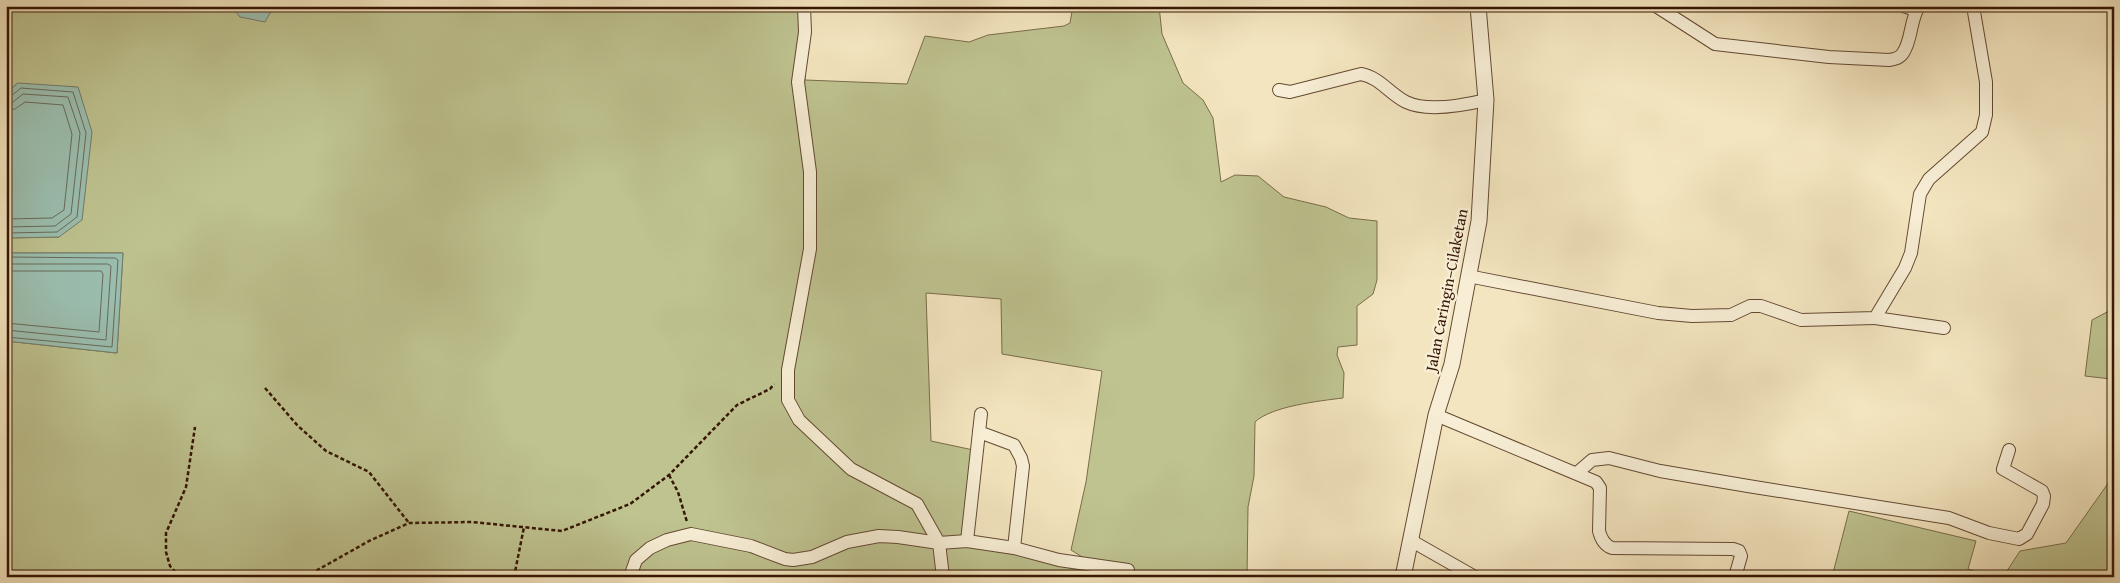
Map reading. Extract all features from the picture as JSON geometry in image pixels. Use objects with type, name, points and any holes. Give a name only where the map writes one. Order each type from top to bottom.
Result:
[{"type":"street","points":[[804,6],[805,32],[798,82],[810,172],[810,249],[788,370],[788,400],[799,420],[851,469],[917,504],[939,543],[943,577]]},
{"type":"street","name":"Jalan Caringin–Cilaketan","points":[[1403,577],[1436,415],[1452,364],[1478,221],[1486,100],[1478,6]]},
{"type":"street","points":[[1656,6],[1715,44],[1829,57],[1889,60],[1898,58],[1904,53],[1917,9]]},
{"type":"street","points":[[1876,318],[1905,268],[1911,253],[1920,194],[1929,179],[1982,132],[1986,115],[1986,82],[1973,6]]},
{"type":"street","points":[[1280,90],[1290,92],[1361,74],[1370,76],[1407,102],[1427,106],[1463,106],[1486,100]]},
{"type":"street","points":[[1468,276],[1658,313],[1692,316],[1731,315],[1750,306],[1761,306],[1801,320],[1876,318],[1944,328]]},
{"type":"street","points":[[967,541],[981,414]]},
{"type":"street","points":[[1436,415],[1596,482],[1600,488],[1599,531],[1607,546],[1612,548],[1739,550],[1741,556],[1735,577]]},
{"type":"street","points":[[979,432],[1014,445],[1021,458],[1023,466],[1014,548]]},
{"type":"street","points":[[1577,473],[1592,460],[1609,458],[1660,471],[1949,518],[1989,533],[2019,539],[2027,534],[2043,504],[2044,496],[2042,491],[2003,469],[2010,450]]},
{"type":"street","points":[[630,577],[636,560],[650,548],[667,540],[691,534],[750,546],[785,560],[812,557],[847,542],[879,536],[939,543],[967,541],[1014,548],[1059,560],[1128,570]]},
{"type":"street","points":[[1410,540],[1475,577]]},
{"type":"lane","points":[[1893,6],[1917,9]]},
{"type":"path","points":[[305,577],[369,541],[409,523],[472,522],[562,531],[630,504],[669,475],[737,405],[770,388],[788,370]]},
{"type":"path","points":[[265,388],[298,426],[326,451],[368,472],[409,523]]},
{"type":"path","points":[[180,577],[170,566],[166,552],[166,533],[186,487],[195,428]]},
{"type":"path","points":[[669,475],[678,492],[691,534]]},
{"type":"path","points":[[514,577],[524,527]]},
{"type":"green space","points":[[6,6],[805,6],[805,80],[907,84],[925,36],[969,42],[988,35],[1064,26],[1070,23],[1073,6],[1159,6],[1162,34],[1183,83],[1203,100],[1213,118],[1221,182],[1235,175],[1258,176],[1284,197],[1326,207],[1349,218],[1377,221],[1377,280],[1373,294],[1357,306],[1357,345],[1338,347],[1337,355],[1344,373],[1343,398],[1284,408],[1263,416],[1255,422],[1254,476],[1248,507],[1247,577],[6,577],[6,341],[117,353],[123,253],[6,253],[6,238],[59,237],[18,83],[6,93]],"holes":[[[926,293],[1001,299],[1002,354],[1102,371],[1086,482],[1071,550],[1087,560],[964,537],[978,451],[931,441]]]},
{"type":"green space","points":[[2107,312],[2114,312],[2114,577],[2003,577],[2020,551],[2066,543],[2109,482],[2111,379],[2085,376],[2092,320]]},
{"type":"green space","points":[[1849,511],[1976,541],[1968,569],[1992,577],[1832,577]]},
{"type":"water","points":[[231,6],[274,6],[265,22],[240,17]]},
{"type":"water","points":[[18,83],[78,87],[92,132],[82,220],[59,237],[6,238],[6,93]]},
{"type":"water","points":[[6,253],[123,253],[117,353],[6,341]]}]
